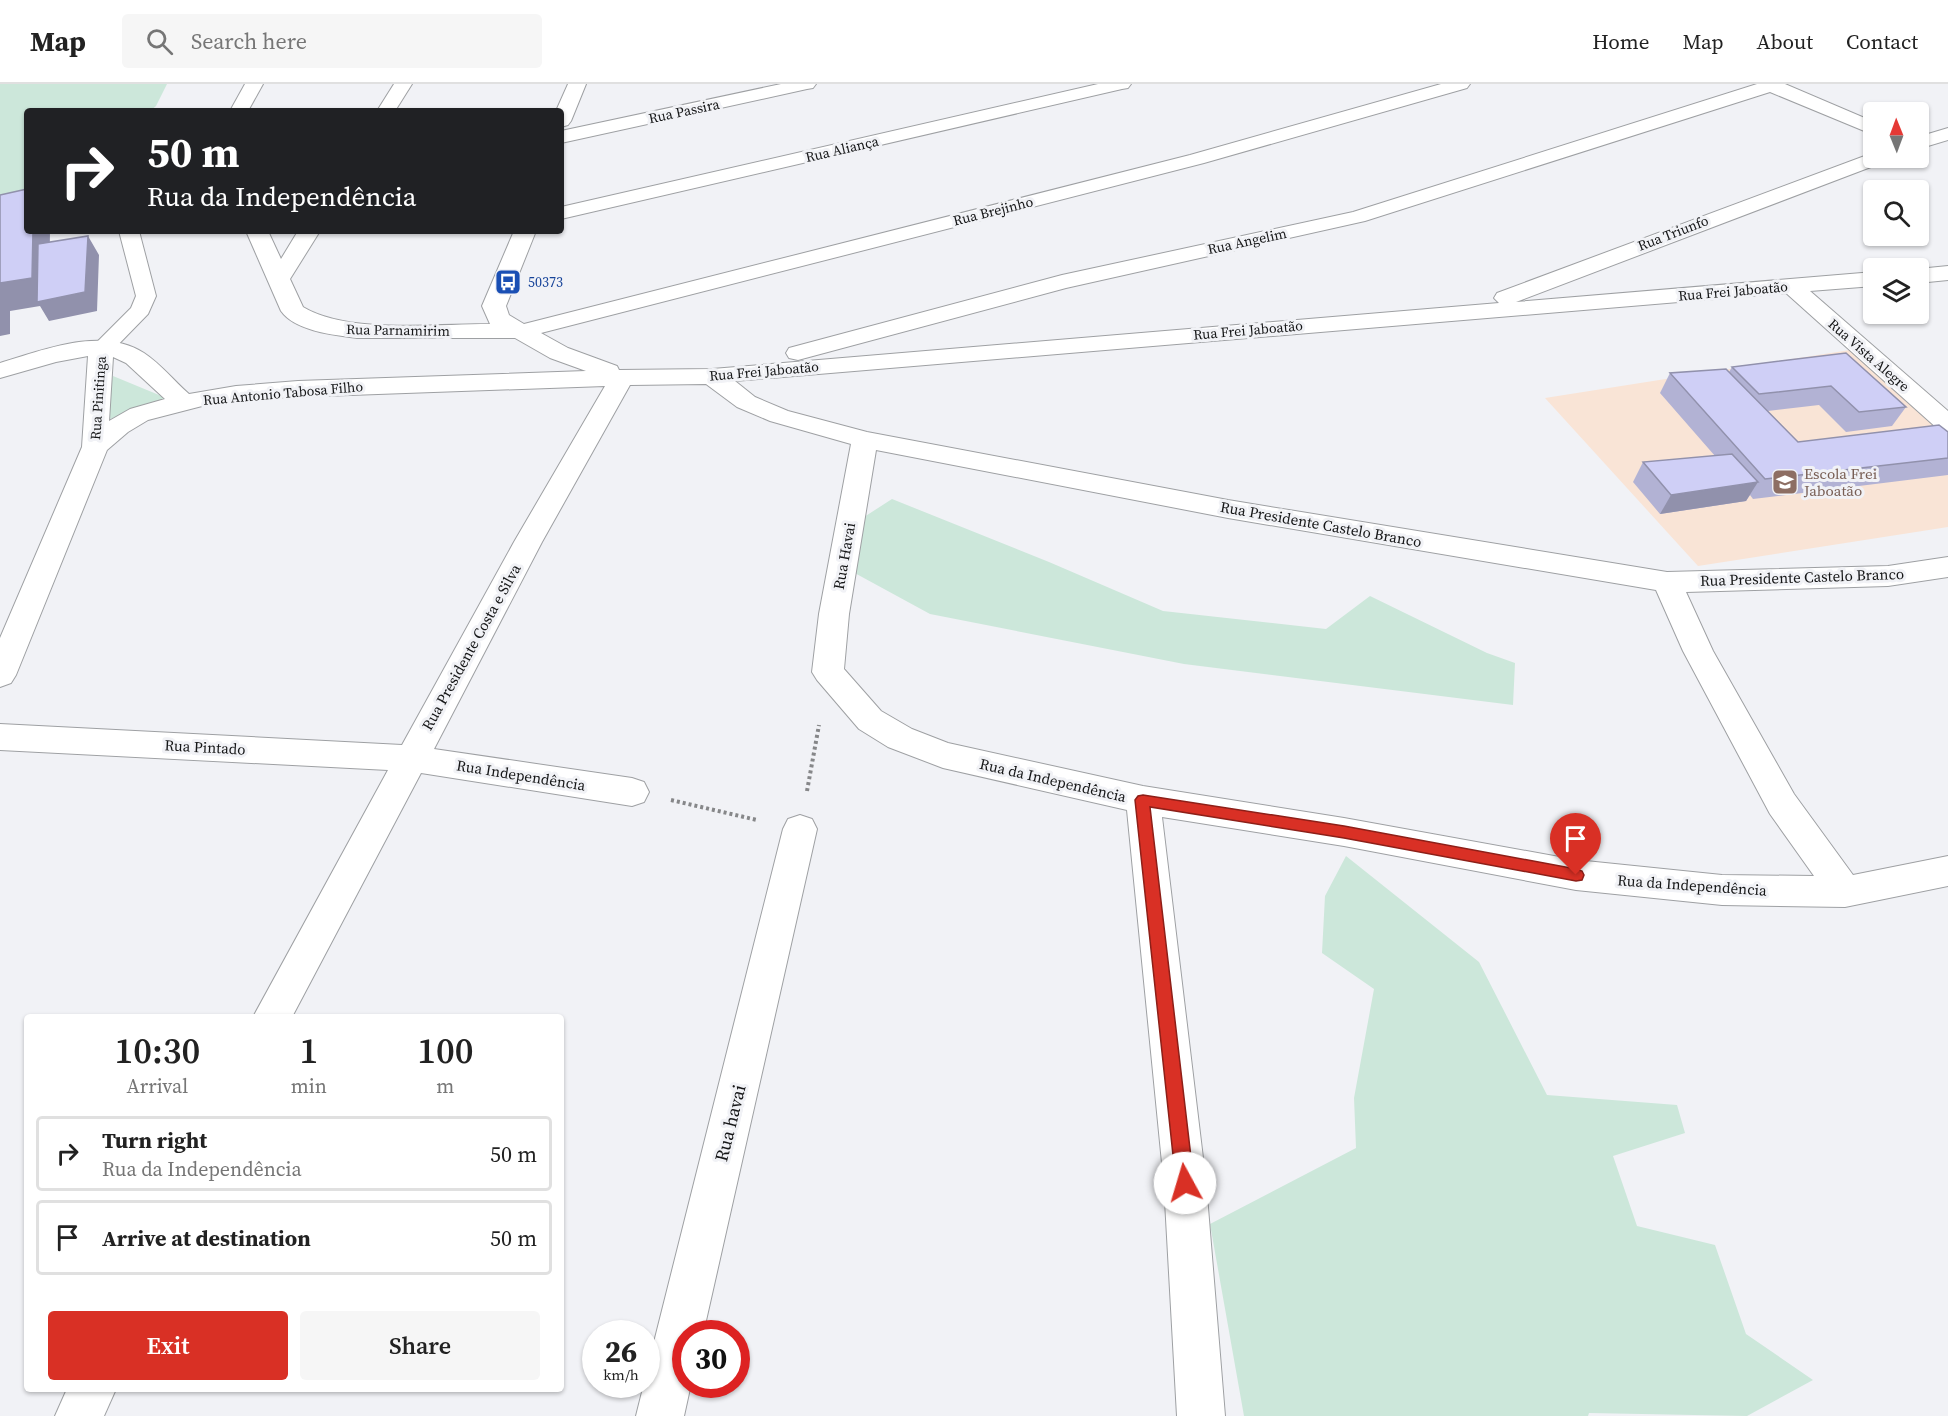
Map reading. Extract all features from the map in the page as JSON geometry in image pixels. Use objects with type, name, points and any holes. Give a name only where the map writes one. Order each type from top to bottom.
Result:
[{"type":"street","points":[[241,108],[254,84]]},
{"type":"street","points":[[388,108],[403,84]]},
{"type":"street","points":[[564,114],[577,84]]},
{"type":"street","name":"Rua Passira","points":[[564,136],[807,84]]},
{"type":"street","name":"Rua Aliança","points":[[564,212],[1122,84]]},
{"type":"street","name":"Rua Brejinho","points":[[523,331],[1197,159],[1461,84]]},
{"type":"street","points":[[1772,84],[1863,124]]},
{"type":"street","name":"Rua Angelim","points":[[712,376],[1062,282],[1358,217],[1772,84]]},
{"type":"street","points":[[1929,140],[1948,134]]},
{"type":"street","name":"Rua Triunfo","points":[[1470,312],[1728,212],[1863,163]]},
{"type":"street","name":"Rua Parnamirim","points":[[258,234],[293,311],[305,319],[335,328],[383,332],[523,331]]},
{"type":"street","points":[[279,279],[307,234]]},
{"type":"street","points":[[524,234],[494,306],[498,319],[559,352],[623,376]]},
{"type":"street","points":[[1929,275],[1948,273]]},
{"type":"street","name":"Rua Frei Jaboatão","points":[[623,376],[712,376],[1863,280]]},
{"type":"street","name":"Rua Vista Alegre","points":[[1791,286],[1948,424]]},
{"type":"street","name":"Rua Pinitinga","points":[[95,447],[101,349]]},
{"type":"street","name":"Rua Pinitinga","points":[[0,371],[71,351],[101,349],[121,351],[134,358],[183,402]]},
{"type":"street","name":"Rua Antonio Tabosa Filho","points":[[0,675],[95,447],[116,428],[144,413],[220,395],[356,386],[623,376]]},
{"type":"street","name":"Rua Presidente Costa e Silva","points":[[274,1014],[528,542],[623,376]]},
{"type":"street","name":"Rua Presidente Castelo Branco","points":[[712,376],[746,402],[779,416],[865,440],[1228,509],[1667,582],[1888,576],[1948,567]]},
{"type":"street","name":"Rua Havai","points":[[828,672],[834,614],[865,440]]},
{"type":"street","points":[[1667,582],[1698,651],[1782,804],[1845,892]]},
{"type":"street","name":"Rua da Independência","points":[[828,672],[870,720],[900,738],[943,754],[1143,800],[1344,832],[1576,875],[1722,890],[1845,892],[1948,871]]},
{"type":"street","name":"Rua Pintado","points":[[0,737],[410,758]]},
{"type":"street","name":"Rua Independência","points":[[410,758],[632,792]]},
{"type":"street","points":[[1143,800],[1185,1183],[1201,1416]]},
{"type":"street","name":"Rua havai","points":[[660,1416],[800,829]]},
{"type":"street","points":[[79,1416],[91,1392]]},
{"type":"lane","points":[[101,349],[141,310],[146,296],[130,234]]},
{"type":"path","points":[[632,792],[800,829],[828,672]]},
{"type":"shaded area","name":"Escola Frei Jaboatão","points":[[1850,350],[1948,438],[1948,527],[1698,566],[1545,398]]},
{"type":"green space","points":[[0,84],[167,84],[154,108],[24,108],[24,197],[0,201]]},
{"type":"green space","points":[[113,376],[176,402],[127,412],[103,422]]},
{"type":"green space","points":[[892,499],[1163,611],[1326,629],[1370,596],[1487,653],[1515,663],[1513,705],[1184,664],[930,614],[851,571],[861,519]]},
{"type":"green space","points":[[1346,856],[1479,962],[1547,1095],[1677,1105],[1685,1133],[1613,1156],[1637,1226],[1715,1245],[1746,1334],[1813,1380],[1747,1416],[1589,1413],[1588,1416],[1244,1416],[1210,1224],[1356,1148],[1354,1098],[1374,989],[1322,953],[1325,896]]},
{"type":"building","points":[[24,190],[24,234],[33,234],[32,278],[0,283],[0,195]]},
{"type":"building","points":[[88,236],[85,292],[37,302],[38,244]]},
{"type":"building","points":[[1846,353],[1906,407],[1859,412],[1831,386],[1759,394],[1732,367]]},
{"type":"building","points":[[1726,369],[1798,442],[1939,425],[1948,432],[1948,458],[1765,479],[1670,373]]},
{"type":"building","points":[[1732,454],[1758,482],[1671,495],[1643,462]]},
{"type":"place","name":"50373","points":[[508,282]]},
{"type":"place","name":"Escola Frei Jaboatão","points":[[1785,482]]},
{"type":"route","points":[[1185,1183],[1143,800],[1344,832],[1576,875]]}]
